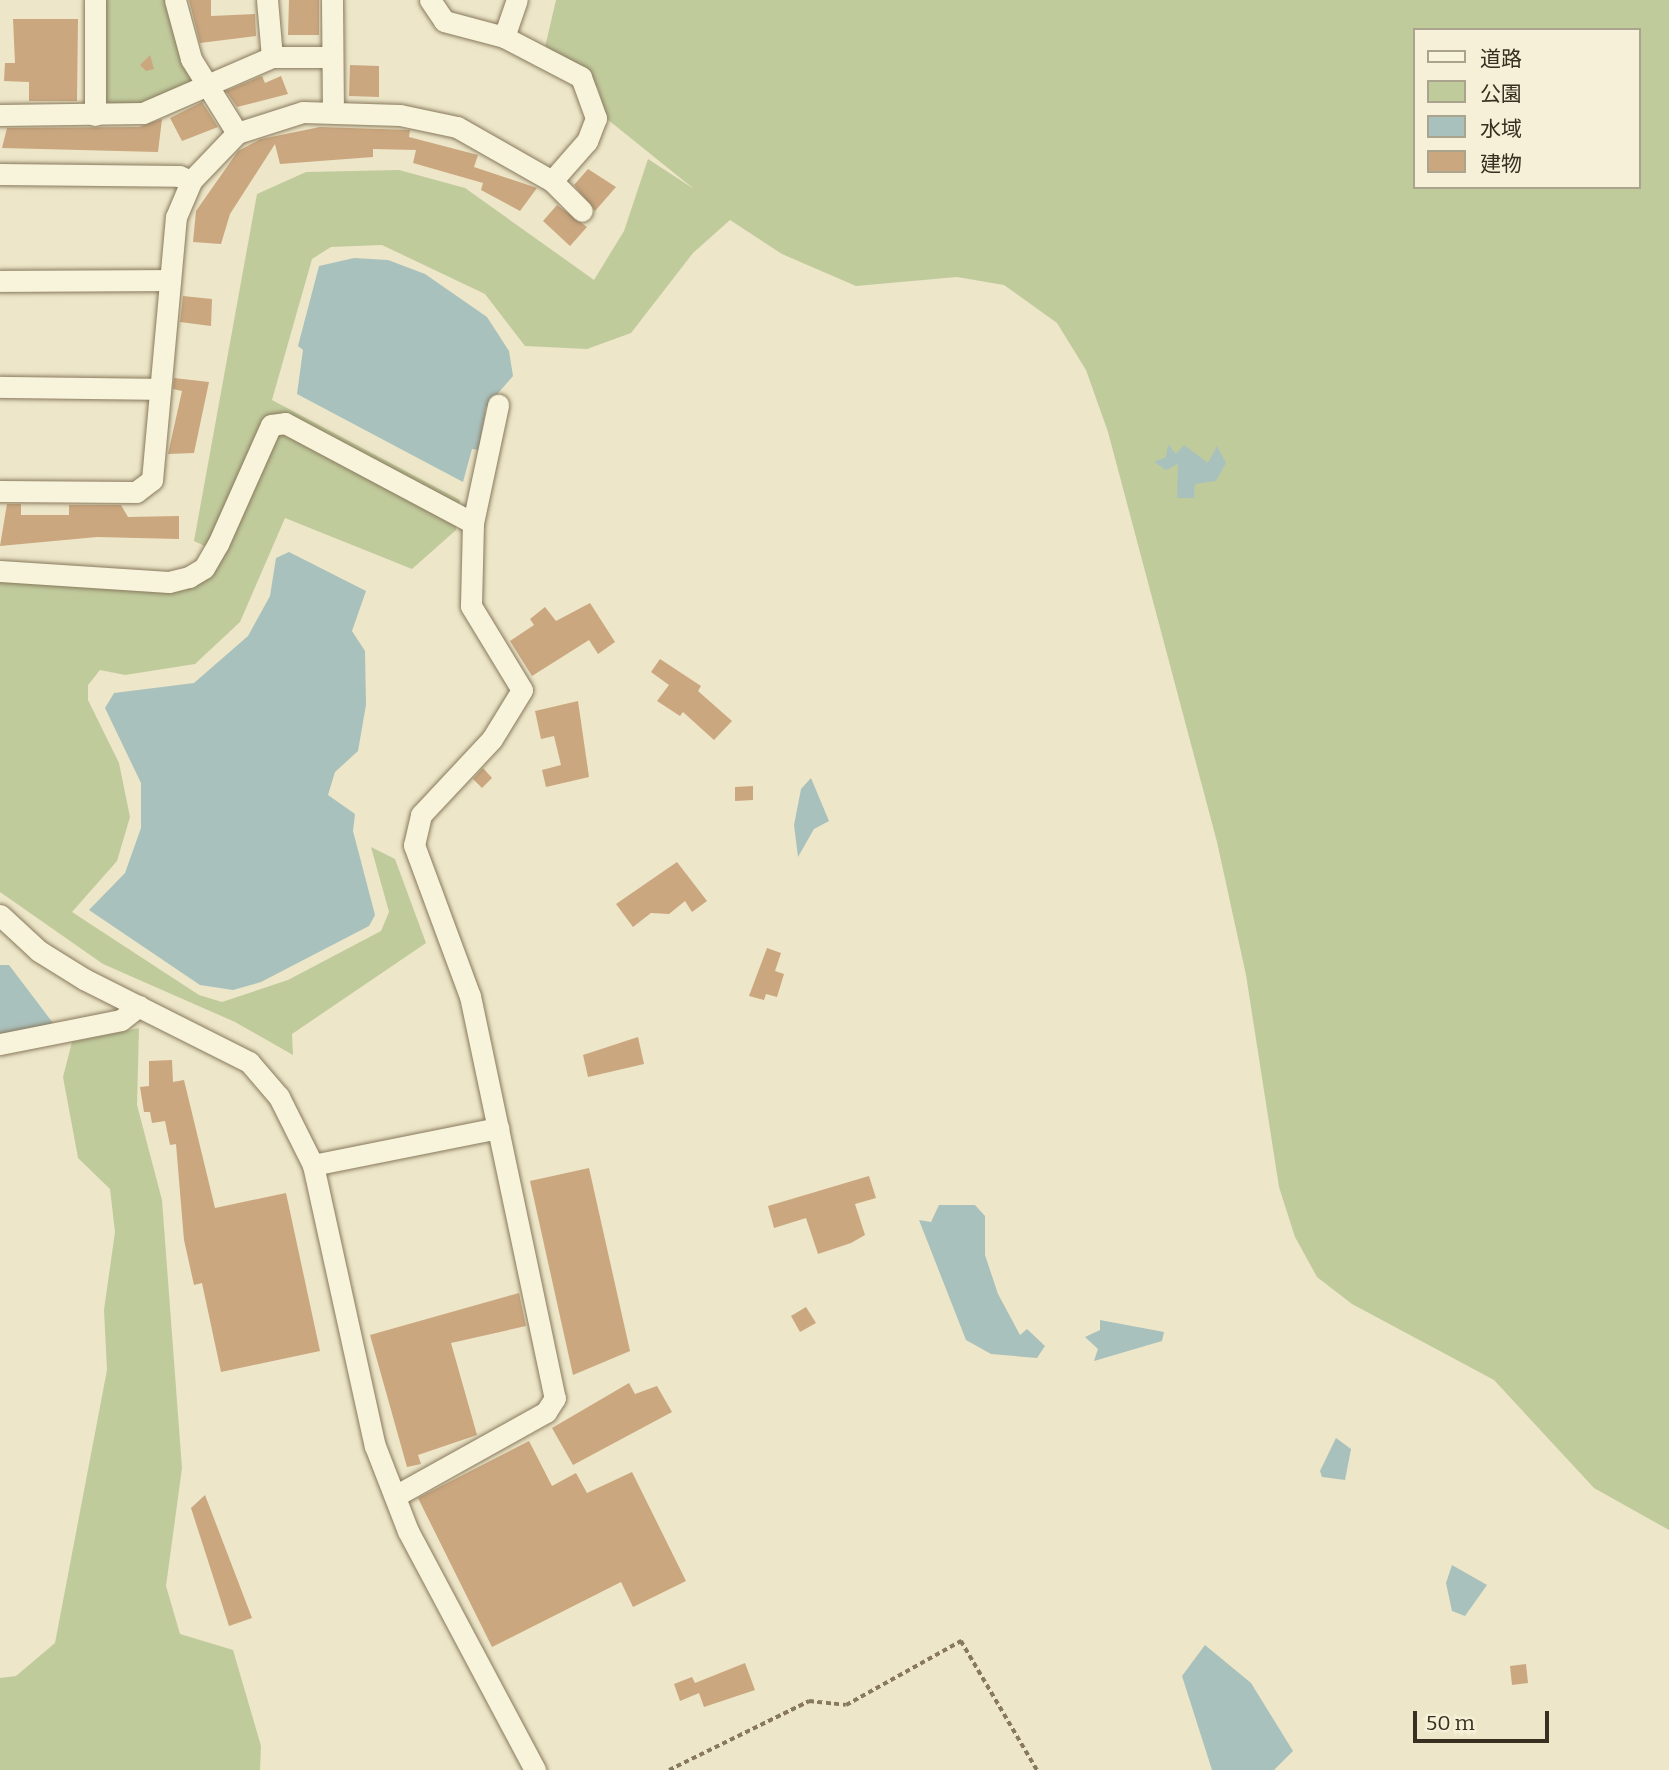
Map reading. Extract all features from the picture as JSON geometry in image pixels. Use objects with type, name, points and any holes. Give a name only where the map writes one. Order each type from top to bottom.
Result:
[{"type":"street","points":[[95,0],[95,115]]},
{"type":"street","points":[[175,0],[183,38],[206,85],[237,132]]},
{"type":"street","points":[[267,0],[272,57]]},
{"type":"street","points":[[332,0],[333,112]]},
{"type":"street","points":[[430,0],[444,21],[504,37],[581,77],[593,97],[596,118],[587,141],[552,181]]},
{"type":"street","points":[[504,37],[517,0]]},
{"type":"street","points":[[0,115],[143,113],[272,57],[331,57]]},
{"type":"street","points":[[0,491],[136,492],[152,480],[167,280],[176,217],[191,181],[237,132],[274,117],[333,112],[400,115],[457,127],[552,181],[582,211]]},
{"type":"street","points":[[0,174],[179,176],[191,181]]},
{"type":"street","points":[[0,281],[167,280]]},
{"type":"street","points":[[0,387],[159,388]]},
{"type":"street","points":[[395,1496],[546,1412],[555,1398],[498,1128],[457,951],[414,845],[421,815],[492,739],[522,690],[471,606],[473,523],[498,405]]},
{"type":"street","points":[[0,571],[169,582],[190,577],[204,568],[218,544],[271,425],[285,423],[473,523]]},
{"type":"street","points":[[3,924],[50,958],[249,1062],[279,1097],[313,1165],[362,1395],[395,1496],[535,1770]]},
{"type":"street","points":[[0,1044],[121,1020],[139,1006]]},
{"type":"street","points":[[313,1165],[498,1128]]},
{"type":"path","points":[[669,1770],[809,1700],[846,1705],[961,1641],[1037,1770]]},
{"type":"green space","points":[[103,0],[167,0],[196,81],[146,104],[111,105],[103,96]]},
{"type":"green space","points":[[556,0],[1669,0],[1669,1530],[1594,1488],[1494,1380],[1352,1304],[1317,1277],[1295,1237],[1279,1187],[1246,975],[1217,842],[1108,432],[1086,370],[1057,323],[1004,285],[957,277],[856,286],[782,254],[730,220],[693,253],[631,333],[587,349],[525,346],[485,294],[382,245],[331,247],[312,259],[272,400],[460,500],[456,530],[412,569],[285,518],[240,622],[195,664],[125,675],[100,670],[88,685],[88,700],[119,763],[130,817],[117,861],[72,912],[199,995],[222,1002],[288,980],[381,931],[389,912],[371,847],[395,859],[426,943],[292,1034],[293,1055],[235,1022],[103,964],[0,892],[0,576],[173,587],[220,553],[194,541],[257,194],[306,172],[399,170],[465,188],[594,280],[624,231],[648,159],[694,189],[607,119],[598,88],[583,70],[545,47]]},
{"type":"green space","points":[[139,1028],[137,1105],[162,1200],[182,1468],[166,1586],[180,1634],[233,1650],[261,1746],[260,1770],[0,1770],[0,1678],[16,1676],[55,1643],[107,1370],[104,1310],[115,1232],[110,1189],[78,1158],[63,1077],[72,1042]]},
{"type":"water","points":[[354,258],[388,260],[425,274],[487,317],[509,351],[513,376],[486,407],[479,450],[472,449],[463,482],[297,394],[303,350],[298,346],[319,266]]},
{"type":"water","points":[[1168,444],[1176,454],[1184,445],[1208,463],[1217,446],[1226,463],[1216,481],[1195,484],[1194,498],[1177,498],[1178,464],[1166,470],[1154,462],[1166,457]]},
{"type":"water","points":[[289,552],[366,591],[352,631],[365,651],[366,705],[358,751],[335,772],[328,795],[355,814],[353,831],[375,915],[369,926],[261,982],[233,990],[200,985],[89,910],[125,873],[141,828],[141,783],[105,708],[114,693],[194,683],[248,636],[270,596],[276,558]]},
{"type":"water","points":[[811,778],[829,821],[814,829],[798,857],[794,825],[801,789]]},
{"type":"water","points":[[0,965],[9,965],[53,1023],[0,1036]]},
{"type":"water","points":[[939,1205],[975,1205],[985,1216],[985,1255],[998,1294],[1020,1335],[1027,1329],[1045,1346],[1037,1358],[991,1354],[966,1340],[919,1220],[931,1222]]},
{"type":"water","points":[[1100,1320],[1164,1332],[1162,1341],[1094,1361],[1098,1349],[1085,1337],[1100,1330]]},
{"type":"water","points":[[1336,1438],[1351,1449],[1345,1480],[1322,1477],[1320,1471]]},
{"type":"water","points":[[1452,1565],[1487,1585],[1465,1616],[1452,1611],[1446,1583]]},
{"type":"water","points":[[1205,1645],[1251,1683],[1293,1751],[1274,1770],[1212,1770],[1182,1676]]},
{"type":"building","points":[[189,0],[211,0],[211,16],[255,14],[256,36],[200,43]]},
{"type":"building","points":[[289,0],[319,0],[319,35],[288,35]]},
{"type":"building","points":[[13,19],[78,19],[77,101],[29,101],[29,82],[4,81],[5,63],[15,63]]},
{"type":"building","points":[[150,55],[154,69],[146,71],[140,65]]},
{"type":"building","points":[[350,65],[379,66],[379,97],[349,96]]},
{"type":"building","points":[[262,76],[265,83],[281,76],[288,94],[237,107],[226,91]]},
{"type":"building","points":[[202,102],[218,127],[182,141],[170,118]]},
{"type":"building","points":[[162,119],[158,152],[2,148],[7,128],[139,127]]},
{"type":"building","points":[[320,127],[410,130],[409,137],[478,155],[474,167],[537,188],[520,211],[481,190],[483,183],[413,163],[416,150],[373,149],[373,157],[280,164],[275,144],[230,214],[221,244],[193,242],[196,211],[238,151],[261,139]]},
{"type":"building","points":[[588,169],[616,187],[595,211],[574,185]]},
{"type":"building","points":[[557,205],[587,227],[570,246],[543,221]]},
{"type":"building","points":[[183,296],[212,299],[211,326],[180,322]]},
{"type":"building","points":[[174,378],[209,382],[194,453],[168,454],[182,391],[173,389]]},
{"type":"building","points":[[7,504],[21,504],[21,515],[69,515],[69,505],[121,505],[128,517],[179,516],[179,539],[97,537],[0,546]]},
{"type":"building","points":[[590,603],[615,642],[598,654],[589,640],[532,676],[510,641],[534,625],[530,619],[545,607],[556,621]]},
{"type":"building","points":[[660,659],[701,686],[698,691],[732,721],[714,740],[683,712],[680,716],[657,701],[669,685],[651,672]]},
{"type":"building","points":[[578,701],[589,777],[546,787],[542,770],[561,765],[554,736],[541,739],[535,711]]},
{"type":"building","points":[[483,768],[492,778],[482,788],[473,779]]},
{"type":"building","points":[[753,786],[753,800],[735,801],[735,787]]},
{"type":"building","points":[[677,862],[707,901],[692,912],[685,901],[669,914],[651,913],[633,927],[616,904]]},
{"type":"building","points":[[767,948],[781,953],[775,971],[784,974],[777,997],[766,994],[764,1000],[749,996]]},
{"type":"building","points":[[638,1037],[644,1064],[588,1077],[583,1055]]},
{"type":"building","points":[[172,1060],[173,1082],[184,1080],[215,1208],[286,1193],[320,1351],[221,1372],[202,1283],[194,1285],[184,1240],[176,1144],[170,1145],[165,1121],[152,1123],[150,1112],[144,1112],[140,1087],[149,1086],[149,1061]]},
{"type":"building","points":[[589,1168],[630,1351],[573,1375],[530,1181]]},
{"type":"building","points":[[869,1176],[876,1198],[855,1204],[865,1235],[851,1243],[818,1254],[806,1218],[774,1228],[768,1206]]},
{"type":"building","points":[[519,1293],[526,1326],[451,1343],[477,1435],[418,1455],[421,1464],[407,1467],[370,1335]]},
{"type":"building","points":[[806,1307],[816,1323],[800,1332],[791,1316]]},
{"type":"building","points":[[629,1383],[635,1394],[657,1386],[672,1412],[573,1465],[552,1428]]},
{"type":"building","points":[[529,1441],[552,1486],[576,1473],[587,1493],[632,1472],[686,1581],[633,1607],[621,1582],[492,1647],[418,1498]]},
{"type":"building","points":[[205,1495],[252,1618],[229,1626],[191,1508]]},
{"type":"building","points":[[745,1663],[755,1690],[704,1707],[699,1693],[680,1701],[674,1684],[692,1677],[695,1683]]},
{"type":"building","points":[[1526,1664],[1528,1683],[1512,1685],[1510,1666]]}]
